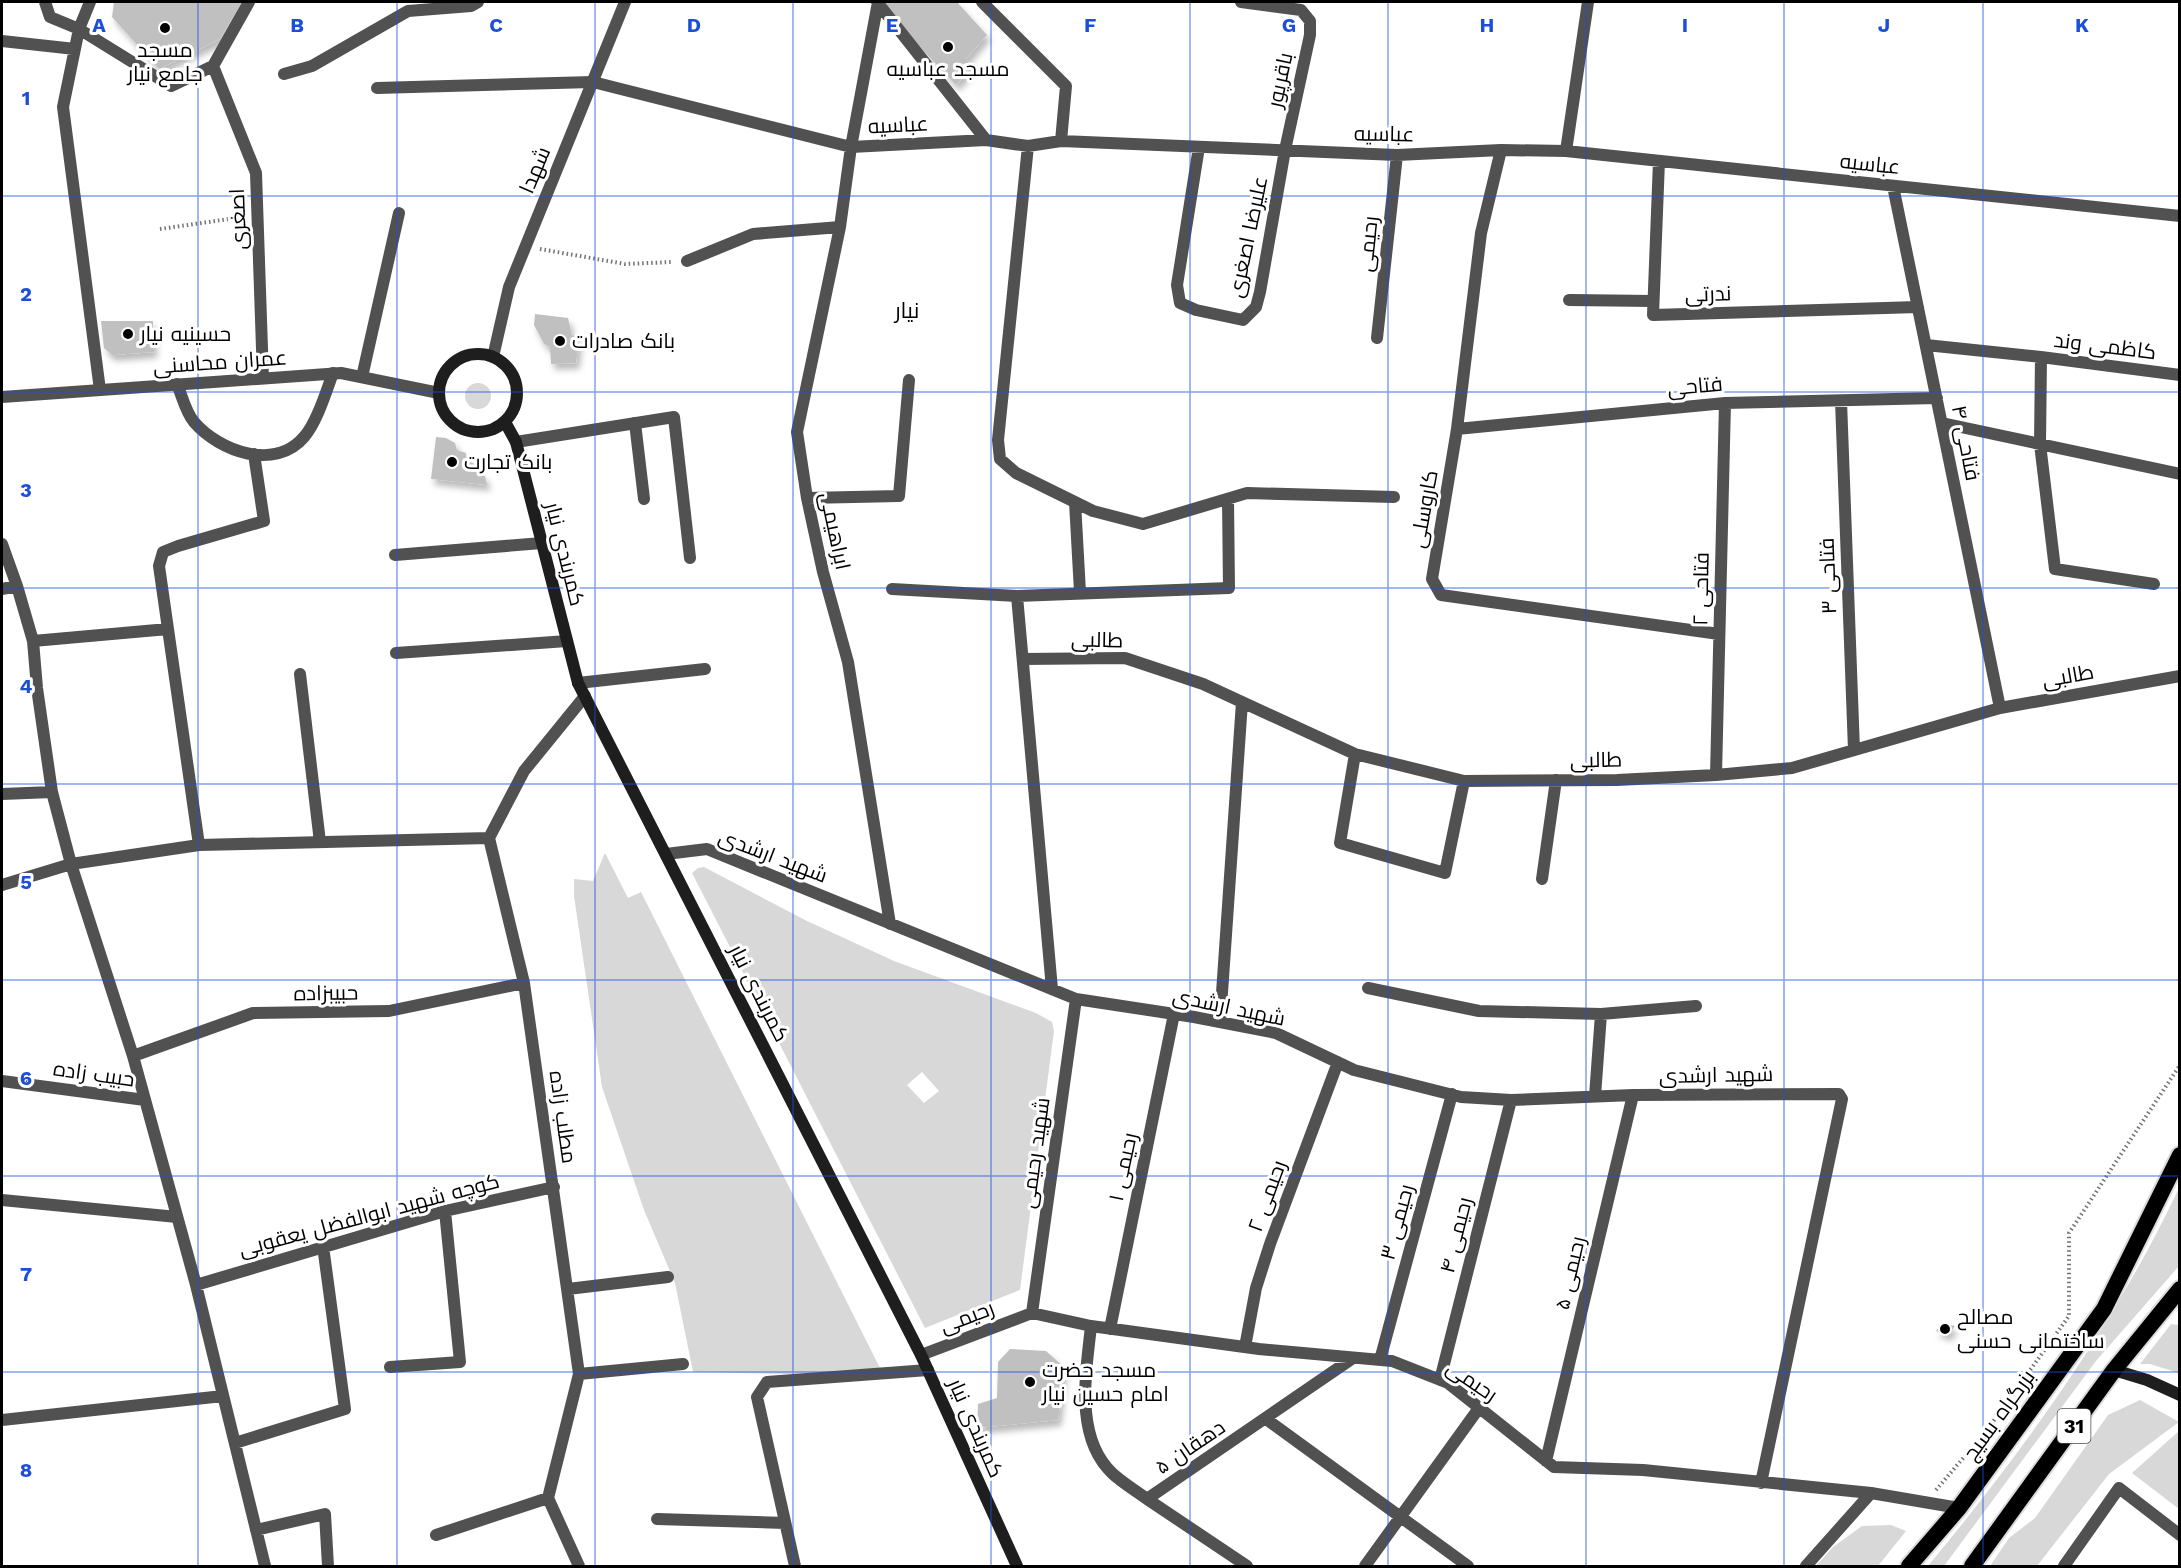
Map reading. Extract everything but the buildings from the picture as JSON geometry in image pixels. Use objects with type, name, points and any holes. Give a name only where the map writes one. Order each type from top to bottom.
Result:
[{"type":"highway","name":"بزرگراه بسیج","points":[[1909,1566],[1959,1508],[2104,1309],[2180,1155]]},
{"type":"highway","name":"31","points":[[1972,1566],[2114,1370],[2180,1289]]},
{"type":"main road","points":[[481,354],[493,357],[509,369],[517,386],[516,406],[505,422],[494,429],[482,433],[468,432],[456,426],[447,417],[441,405],[439,393],[444,374],[456,360],[468,355],[481,354]]},
{"type":"main road","name":"کمربندی نیار","points":[[505,422],[516,442],[578,683],[921,1355],[1017,1566]]},
{"type":"main road","points":[[2114,1370],[2146,1380],[2180,1395]]},
{"type":"street","points":[[45,2],[50,17],[79,29],[171,86],[213,66],[249,2]]},
{"type":"street","points":[[90,2],[79,29],[63,107],[100,390]]},
{"type":"street","points":[[284,74],[312,66],[408,11],[471,6],[478,2]]},
{"type":"street","name":"شهدا","points":[[493,357],[509,287],[625,2]]},
{"type":"street","points":[[877,2],[986,140]]},
{"type":"street","name":"ابراهیمی","points":[[877,2],[851,147],[840,227],[797,432],[807,498],[823,572],[848,662],[890,924]]},
{"type":"street","points":[[982,2],[1066,86],[1062,141]]},
{"type":"street","name":"باقرپور","points":[[1241,2],[1297,5],[1310,21],[1310,35],[1285,150]]},
{"type":"street","points":[[1566,151],[1588,2]]},
{"type":"street","points":[[2,41],[75,50]]},
{"type":"street","name":"اصغری","points":[[213,66],[256,173],[262,378]]},
{"type":"street","name":"عباسیه","points":[[377,88],[593,82],[851,147],[986,140],[1028,146],[1062,141],[1397,155],[1501,150],[1566,151],[2180,216]]},
{"type":"street","points":[[1028,146],[998,440],[1000,459],[1016,473],[1093,511],[1143,524],[1247,493],[1394,497]]},
{"type":"street","name":"علیرضا اصغری","points":[[1199,147],[1177,285],[1180,303],[1196,310],[1243,320],[1256,307],[1260,292],[1285,150]]},
{"type":"street","name":"کاروسلی","points":[[1501,150],[1481,233],[1457,429],[1432,579],[1442,595],[1719,634]]},
{"type":"street","name":"رحیمی","points":[[1377,338],[1397,155]]},
{"type":"street","name":"ندرتی","points":[[1659,161],[1652,313],[1656,316],[1918,307]]},
{"type":"street","name":"فتاحی ۴","points":[[1893,186],[2000,708]]},
{"type":"street","points":[[362,377],[399,213]]},
{"type":"street","points":[[687,261],[753,234],[840,227]]},
{"type":"street","points":[[1569,300],[1653,301]]},
{"type":"street","points":[[1926,345],[2041,357]]},
{"type":"street","name":"کاظمی وند","points":[[2154,584],[2055,569],[2040,444],[2041,357],[2180,375]]},
{"type":"street","points":[[177,384],[192,421],[213,441],[242,452],[284,453],[305,436],[333,373]]},
{"type":"street","name":"عمران محاسنی","points":[[2,397],[333,373],[439,393]]},
{"type":"street","points":[[807,498],[899,496],[909,380]]},
{"type":"street","name":"فتاحی","points":[[1457,429],[1725,403],[1937,398]]},
{"type":"street","name":"فتاحی ۳","points":[[1841,401],[1854,750]]},
{"type":"street","name":"فتاحی ۲","points":[[1716,776],[1725,403]]},
{"type":"street","points":[[516,442],[674,417],[690,558]]},
{"type":"street","points":[[635,423],[644,499]]},
{"type":"street","points":[[1942,423],[2180,474]]},
{"type":"street","points":[[199,845],[159,566],[163,552],[264,520],[254,454]]},
{"type":"street","points":[[892,589],[1017,596],[1229,588],[1228,499]]},
{"type":"street","points":[[1075,502],[1080,592]]},
{"type":"street","points":[[395,555],[542,543]]},
{"type":"street","points":[[2,544],[33,641],[37,688],[52,792],[71,864],[133,1056],[196,1285],[265,1566]]},
{"type":"street","points":[[2,589],[17,586]]},
{"type":"street","points":[[1017,596],[1052,989]]},
{"type":"street","points":[[33,641],[168,629]]},
{"type":"street","points":[[396,653],[567,641]]},
{"type":"street","name":"طالبی","points":[[1023,659],[1125,658],[1203,684],[1355,754],[1464,781],[1617,780],[1716,776],[1792,768],[2000,708],[2180,676]]},
{"type":"street","points":[[578,683],[705,669]]},
{"type":"street","points":[[300,674],[320,842]]},
{"type":"street","points":[[2,885],[71,864],[199,845],[489,838],[524,771],[585,696]]},
{"type":"street","points":[[1220,1022],[1242,702]]},
{"type":"street","points":[[1355,754],[1340,843],[1444,873],[1464,781]]},
{"type":"street","points":[[1542,879],[1556,780]]},
{"type":"street","points":[[2,794],[52,792]]},
{"type":"street","name":"مطلب زاده","points":[[489,838],[524,983],[579,1374],[548,1498]]},
{"type":"street","name":"شهید ارشدی","points":[[666,854],[706,849],[1076,999],[1276,1033],[1354,1070],[1461,1096],[1511,1100],[1633,1095],[1839,1094],[1842,1099],[1761,1483]]},
{"type":"street","name":"حبیبزاده","points":[[133,1056],[253,1013],[389,1011],[524,983]]},
{"type":"street","points":[[1368,988],[1479,1011],[1601,1014],[1695,1006]]},
{"type":"street","name":"شهید رحیمی","points":[[1032,1313],[1076,999]]},
{"type":"street","name":"رحیمی ۱","points":[[1110,1329],[1174,1014]]},
{"type":"street","points":[[1595,1096],[1601,1014]]},
{"type":"street","name":"رحیمی ۲","points":[[1245,1347],[1256,1287],[1270,1244],[1338,1062]]},
{"type":"street","name":"حبیب زاده","points":[[2,1081],[145,1100]]},
{"type":"street","name":"رحیمی ۳","points":[[1380,1360],[1452,1094]]},
{"type":"street","name":"رحیمی ۵","points":[[1546,1461],[1633,1095]]},
{"type":"street","name":"رحیمی ۴","points":[[1440,1380],[1511,1100]]},
{"type":"street","name":"کوچه شهید ابوالفضل یعقوبی","points":[[196,1285],[445,1211],[554,1187]]},
{"type":"street","points":[[2,1200],[177,1217]]},
{"type":"street","points":[[390,1367],[460,1362],[445,1211]]},
{"type":"street","points":[[235,1443],[345,1409],[323,1246]]},
{"type":"street","points":[[568,1289],[668,1277]]},
{"type":"street","name":"رحیمی","points":[[921,1355],[1032,1313],[1110,1329],[1245,1347],[1392,1361],[1448,1383],[1554,1467],[1643,1470],[1870,1493],[1959,1508]]},
{"type":"street","points":[[1091,1326],[1085,1383],[1088,1424],[1095,1450],[1112,1473],[1147,1499]]},
{"type":"street","name":"دهقان ۵","points":[[1247,1566],[1147,1499],[1353,1358]]},
{"type":"street","points":[[579,1374],[683,1364]]},
{"type":"street","points":[[795,1566],[757,1397],[767,1382],[928,1370]]},
{"type":"street","points":[[2,1420],[223,1396]]},
{"type":"street","points":[[1365,1566],[1479,1408]]},
{"type":"street","points":[[1266,1419],[1468,1566]]},
{"type":"street","points":[[2064,1566],[2119,1488],[2180,1535]]},
{"type":"street","points":[[1806,1566],[1870,1493]]},
{"type":"street","points":[[436,1535],[548,1498],[579,1566]]},
{"type":"street","points":[[256,1530],[325,1514],[328,1566]]},
{"type":"street","points":[[657,1519],[785,1523]]},
{"type":"path","points":[[160,229],[229,219],[258,219]]},
{"type":"path","points":[[525,246],[625,264],[687,261]]},
{"type":"path","points":[[1926,1502],[1988,1430],[2069,1316],[2069,1233],[2180,1065]]},
{"type":"shaded area","points":[[478,383],[487,387],[491,396],[487,405],[478,409],[469,405],[465,396],[469,387]]},
{"type":"shaded area","points":[[605,853],[628,898],[641,892],[884,1376],[693,1372],[675,1283],[644,1210],[602,1087],[574,896],[574,879],[593,881]]},
{"type":"shaded area","points":[[704,867],[805,920],[894,961],[1036,1013],[1052,1022],[1054,1031],[1020,1290],[925,1328],[692,873]],"holes":[[[922,1072],[939,1091],[924,1103],[907,1085]]]},
{"type":"shaded area","points":[[2179,1188],[2179,1266],[2096,1361],[1944,1566],[1928,1566],[2033,1431],[2097,1337],[2154,1239]]},
{"type":"shaded area","points":[[2171,1324],[2178,1325],[2179,1373],[2150,1364],[2140,1364]]},
{"type":"shaded area","points":[[2140,1400],[2179,1422],[2109,1474],[2037,1566],[1990,1566],[2009,1538],[2035,1518],[2108,1415]]},
{"type":"shaded area","points":[[2179,1431],[2179,1509],[2132,1473]]},
{"type":"shaded area","points":[[1891,1525],[1906,1531],[1878,1566],[1816,1566],[1833,1547],[1862,1526]]},
{"type":"place","name":"مسجد جامع نیار","points":[[165,28]]},
{"type":"place","name":"مسجد عباسیه","points":[[948,47]]},
{"type":"place","name":"حسینیه نیار","points":[[128,334]]},
{"type":"place","name":"بانک صادرات","points":[[560,341]]},
{"type":"place","name":"بانک تجارت","points":[[452,462]]},
{"type":"place","name":"مصالح ساختمانی حسنی","points":[[1945,1329]]},
{"type":"place","name":"مسجد حضرت امام حسین نیار","points":[[1030,1382]]},
{"type":"district","name":"نیار","points":[[907,310]]}]
